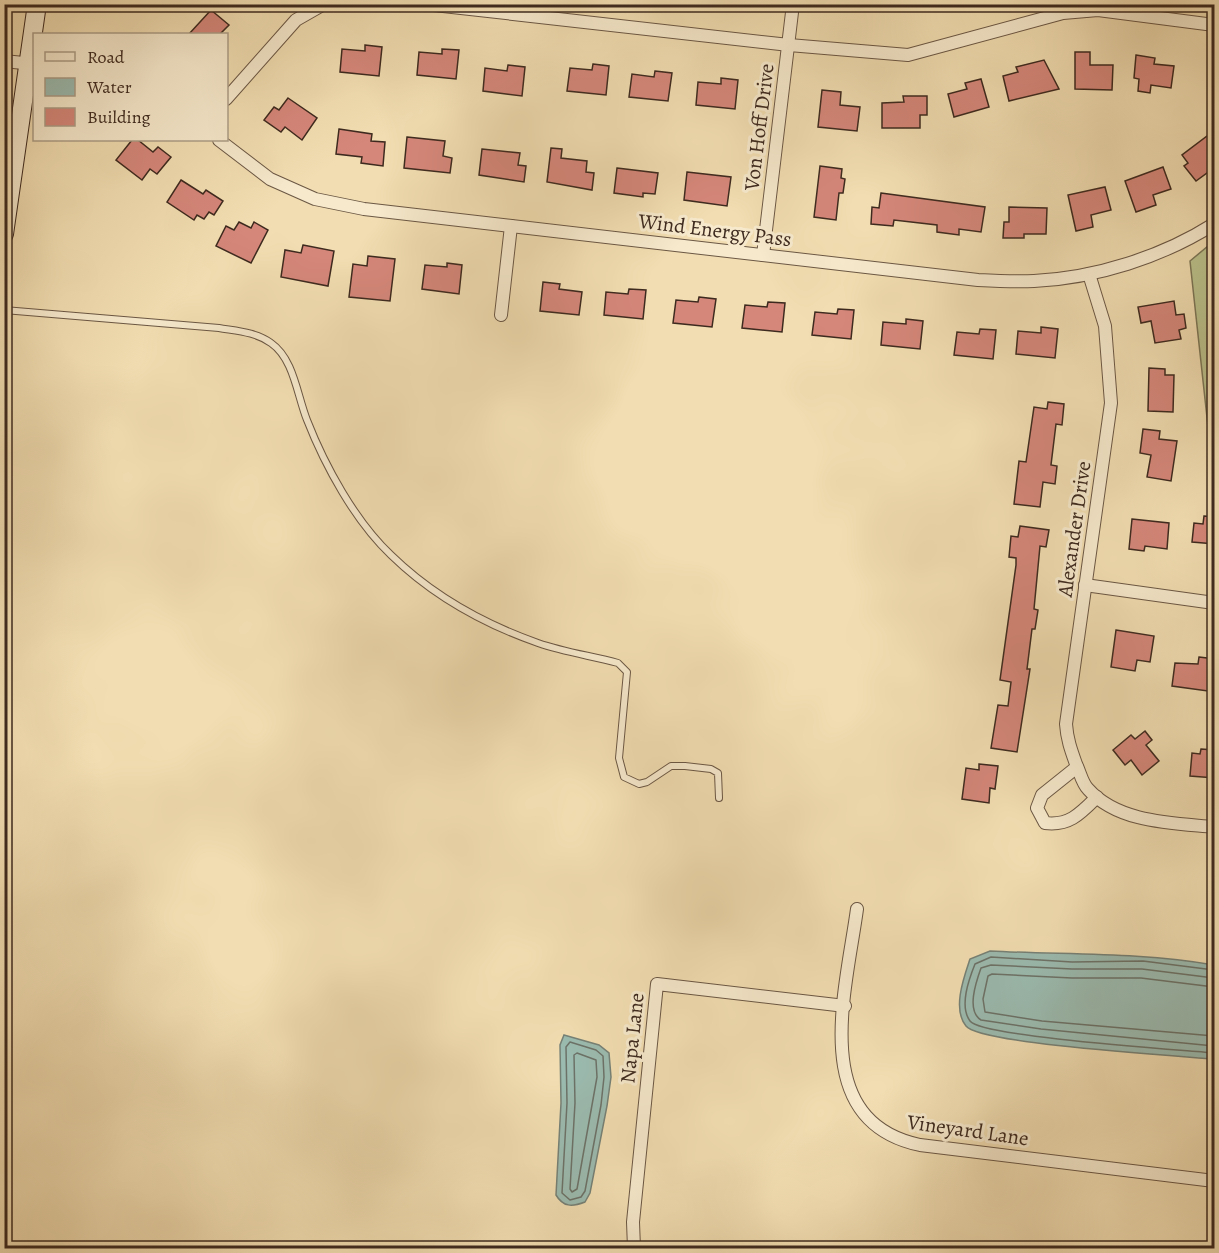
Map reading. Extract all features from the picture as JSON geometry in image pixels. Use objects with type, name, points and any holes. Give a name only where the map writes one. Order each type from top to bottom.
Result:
[{"type":"street","points":[[35,33],[37,4]]},
{"type":"street","points":[[228,97],[296,20],[324,4]]},
{"type":"street","points":[[425,4],[789,45],[908,55],[1063,13],[1098,10],[1215,25]]},
{"type":"street","name":"Von Hoff Drive","points":[[762,255],[793,4]]},
{"type":"street","points":[[4,61],[32,64],[4,234]]},
{"type":"street","name":"Wind Energy Pass","points":[[220,141],[270,179],[315,200],[364,209],[978,280],[1035,281],[1089,274],[1149,256],[1215,224]]},
{"type":"street","points":[[501,315],[512,226]]},
{"type":"street","name":"Alexander Drive","points":[[1089,274],[1105,326],[1111,403],[1066,724],[1067,741],[1087,788],[1096,797],[1125,814],[1215,827]]},
{"type":"street","points":[[1086,585],[1215,603]]},
{"type":"street","points":[[1077,767],[1042,795],[1037,808],[1045,823],[1058,825],[1075,819],[1096,797]]},
{"type":"street","name":"Vineyard Lane","points":[[856,909],[844,1006],[841,1056],[848,1090],[864,1115],[882,1132],[897,1140],[1215,1181]]},
{"type":"street","name":"Napa Lane","points":[[634,1248],[633,1222],[657,984],[844,1006]]},
{"type":"lane","points":[[4,310],[219,328],[254,334],[271,343],[286,358],[307,421],[343,495],[389,554],[432,591],[487,622],[540,644],[618,663],[624,667],[627,672],[619,758],[624,777],[639,784],[647,782],[671,766],[716,770],[720,778],[719,798]]},
{"type":"green space","points":[[1214,241],[1214,482],[1190,261]]},
{"type":"water","points":[[990,951],[1130,956],[1214,965],[1214,1059],[1041,1044],[979,1032],[966,1026],[960,1011],[960,993],[970,959]]},
{"type":"water","points":[[564,1035],[599,1045],[609,1053],[611,1077],[590,1193],[585,1202],[576,1205],[565,1204],[556,1195],[561,1103],[560,1045]]},
{"type":"building","points":[[211,10],[229,25],[221,33],[190,33]]},
{"type":"building","points":[[365,45],[382,47],[379,76],[340,72],[342,49],[365,51]]},
{"type":"building","points":[[442,49],[459,50],[456,79],[417,75],[419,52],[442,54]]},
{"type":"building","points":[[1075,52],[1090,52],[1090,65],[1113,65],[1112,90],[1075,89]]},
{"type":"building","points":[[1136,55],[1155,58],[1154,64],[1174,66],[1171,88],[1151,85],[1150,93],[1138,91],[1139,79],[1134,78]]},
{"type":"building","points":[[1044,60],[1059,89],[1009,101],[1003,76],[1018,72],[1016,67]]},
{"type":"building","points":[[593,64],[609,66],[606,95],[567,91],[570,68],[592,70]]},
{"type":"building","points":[[508,65],[525,67],[522,96],[483,91],[485,68],[507,71]]},
{"type":"building","points":[[655,71],[672,73],[668,101],[629,97],[632,74],[654,77]]},
{"type":"building","points":[[721,78],[738,80],[735,109],[696,105],[698,82],[721,84]]},
{"type":"building","points":[[981,79],[989,107],[954,117],[948,94],[967,89],[965,83]]},
{"type":"building","points":[[822,90],[841,92],[840,105],[860,107],[857,131],[818,127]]},
{"type":"building","points":[[903,96],[927,96],[927,115],[920,115],[920,128],[882,128],[882,103],[904,102]]},
{"type":"building","points":[[288,98],[317,118],[302,140],[285,127],[281,132],[264,120],[274,107],[279,110]]},
{"type":"building","points":[[339,129],[372,134],[371,141],[385,142],[383,166],[361,163],[362,157],[336,154]]},
{"type":"building","points":[[1215,130],[1215,167],[1196,181],[1184,166],[1188,163],[1182,155]]},
{"type":"building","points":[[407,137],[445,141],[443,156],[452,158],[450,173],[404,168]]},
{"type":"building","points":[[131,141],[139,141],[153,152],[158,147],[171,157],[157,174],[150,169],[142,180],[116,160]]},
{"type":"building","points":[[551,148],[562,149],[561,158],[587,161],[586,172],[594,173],[592,190],[547,182]]},
{"type":"building","points":[[482,149],[520,153],[518,165],[526,166],[524,182],[479,175]]},
{"type":"building","points":[[820,166],[842,169],[841,178],[845,179],[843,193],[839,193],[836,220],[814,217]]},
{"type":"building","points":[[1163,167],[1171,189],[1153,195],[1156,205],[1136,212],[1125,181]]},
{"type":"building","points":[[617,168],[658,173],[655,194],[643,193],[643,197],[614,193]]},
{"type":"building","points":[[687,172],[731,177],[727,206],[684,200]]},
{"type":"building","points":[[181,180],[203,194],[206,190],[223,201],[214,215],[209,212],[204,219],[197,215],[194,220],[167,202]]},
{"type":"building","points":[[1105,187],[1111,210],[1091,215],[1093,227],[1076,231],[1068,195]]},
{"type":"building","points":[[881,193],[985,207],[981,232],[959,229],[959,235],[937,232],[937,225],[894,220],[893,226],[871,224],[872,207],[879,208]]},
{"type":"building","points":[[1009,207],[1047,208],[1046,234],[1024,234],[1024,238],[1003,238],[1004,222],[1009,222]]},
{"type":"building","points":[[239,222],[251,228],[254,222],[268,230],[251,263],[216,246],[226,226],[234,230]]},
{"type":"building","points":[[303,245],[334,251],[328,286],[281,277],[285,250],[301,253]]},
{"type":"building","points":[[368,256],[395,259],[390,301],[349,297],[353,264],[367,266]]},
{"type":"building","points":[[447,263],[462,265],[459,294],[422,289],[425,265],[447,267]]},
{"type":"building","points":[[543,282],[560,284],[559,289],[582,292],[579,315],[540,311]]},
{"type":"building","points":[[629,289],[646,290],[643,319],[604,315],[606,292],[628,294]]},
{"type":"building","points":[[699,297],[716,299],[712,327],[673,323],[676,300],[698,302]]},
{"type":"building","points":[[1174,301],[1176,315],[1184,314],[1186,328],[1179,330],[1181,339],[1155,343],[1151,321],[1141,323],[1138,307]]},
{"type":"building","points":[[768,302],[785,303],[782,332],[742,328],[745,305],[767,307]]},
{"type":"building","points":[[838,309],[854,310],[851,339],[812,335],[815,312],[837,314]]},
{"type":"building","points":[[906,319],[923,321],[920,349],[881,345],[883,322],[906,324]]},
{"type":"building","points":[[1041,327],[1058,329],[1055,358],[1016,354],[1018,331],[1041,333]]},
{"type":"building","points":[[980,329],[996,330],[993,359],[954,355],[957,332],[979,334]]},
{"type":"building","points":[[1149,368],[1165,369],[1165,375],[1174,375],[1173,412],[1148,411]]},
{"type":"building","points":[[1048,402],[1064,404],[1062,425],[1056,424],[1051,465],[1057,466],[1055,484],[1043,482],[1040,507],[1014,504],[1019,461],[1026,462],[1034,407],[1047,409]]},
{"type":"building","points":[[1143,429],[1160,431],[1159,439],[1177,441],[1171,481],[1147,477],[1151,455],[1140,453]]},
{"type":"building","points":[[1204,516],[1215,517],[1215,544],[1192,542],[1194,523],[1203,524]]},
{"type":"building","points":[[1132,519],[1169,523],[1167,549],[1145,546],[1144,551],[1129,549]]},
{"type":"building","points":[[1020,526],[1049,530],[1046,547],[1040,546],[1034,609],[1038,610],[1035,629],[1032,629],[1027,669],[1030,669],[1017,752],[991,748],[998,705],[1008,706],[1011,682],[1000,680],[1016,565],[1016,558],[1009,557],[1011,536],[1018,537]]},
{"type":"building","points":[[1116,630],[1154,636],[1150,662],[1137,660],[1135,671],[1111,667]]},
{"type":"building","points":[[1199,657],[1215,659],[1215,692],[1172,686],[1175,663],[1198,664]]},
{"type":"building","points":[[1145,731],[1152,740],[1146,745],[1159,761],[1142,775],[1131,760],[1125,765],[1113,750],[1131,735],[1135,739]]},
{"type":"building","points":[[1201,749],[1214,750],[1215,778],[1190,776],[1192,753],[1200,754]]},
{"type":"building","points":[[979,764],[998,766],[995,789],[990,788],[989,803],[962,799],[966,768],[979,770]]}]
